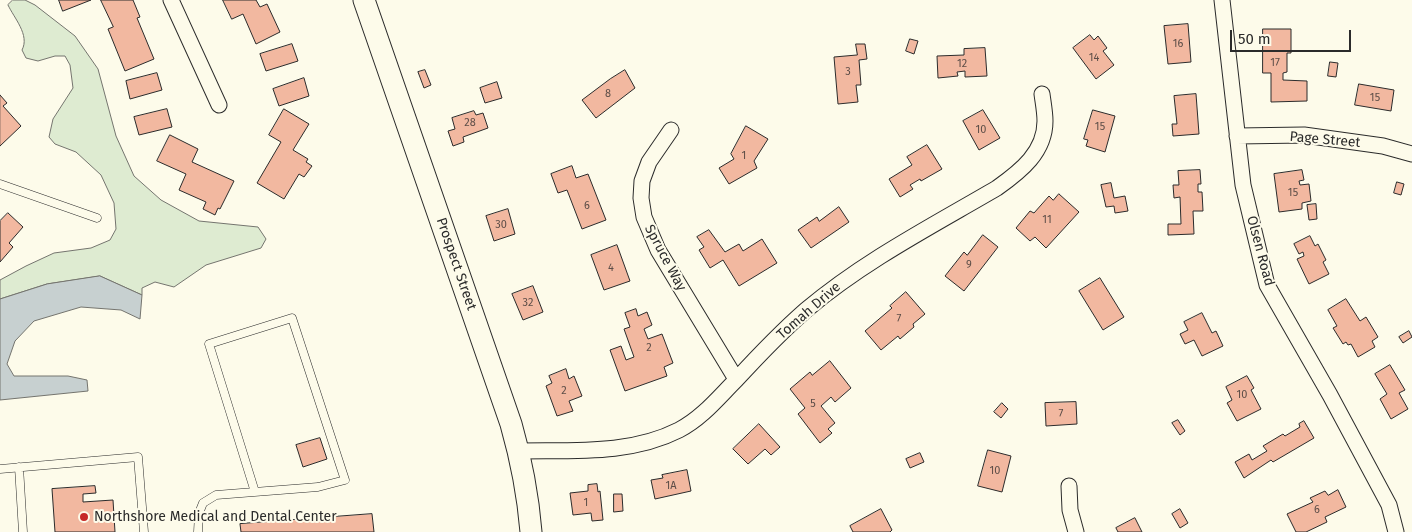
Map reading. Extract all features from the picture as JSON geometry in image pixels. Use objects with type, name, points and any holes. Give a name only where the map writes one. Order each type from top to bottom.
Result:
[{"type":"street","points":[[171,0],[219,105]]},
{"type":"street","name":"Prospect Street","points":[[364,0],[502,393],[519,451],[532,532]]},
{"type":"street","name":"Olsen Road","points":[[1222,0],[1243,185],[1267,286],[1330,395],[1389,505],[1396,532]]},
{"type":"street","name":"Tomah Drive","points":[[519,451],[605,450],[634,446],[680,430],[696,419],[804,312],[832,288],[1017,174],[1030,161],[1038,149],[1044,133],[1045,120],[1042,94]]},
{"type":"street","name":"Spruce Way","points":[[671,130],[649,162],[642,181],[641,198],[644,217],[658,250],[736,379]]},
{"type":"street","name":"Page Street","points":[[1237,136],[1304,135],[1383,146],[1412,154]]},
{"type":"street","points":[[1070,486],[1070,510],[1076,532]]},
{"type":"lane","points":[[0,184],[97,218]]},
{"type":"lane","points":[[198,532],[199,513],[203,503],[216,495],[255,492],[318,487],[345,480],[292,318],[209,344],[255,492]]},
{"type":"lane","points":[[0,469],[138,457],[144,532]]},
{"type":"lane","points":[[19,467],[23,532]]},
{"type":"green space","points":[[13,0],[25,0],[35,5],[75,36],[98,69],[116,136],[134,176],[161,200],[199,221],[258,227],[266,239],[261,248],[206,265],[174,287],[155,282],[142,288],[142,295],[100,276],[47,284],[0,299],[0,280],[54,253],[91,248],[110,240],[116,229],[114,203],[101,175],[76,152],[55,144],[49,137],[53,119],[73,88],[70,65],[65,56],[55,56],[38,61],[26,58],[22,50],[24,44],[23,33],[8,5]]},
{"type":"shaded area","points":[[100,276],[142,295],[140,319],[121,310],[81,307],[34,321],[15,341],[7,364],[14,376],[68,376],[87,380],[88,391],[0,400],[0,299],[47,284]]},
{"type":"building","points":[[59,0],[91,0],[63,11]]},
{"type":"building","points":[[101,0],[133,0],[140,17],[137,18],[154,59],[125,71],[108,29],[113,27]]},
{"type":"building","points":[[223,0],[256,0],[260,7],[267,4],[280,32],[256,44],[243,14],[232,19]]},
{"type":"building","points":[[1188,24],[1191,62],[1168,64],[1164,26]]},
{"type":"building","points":[[1263,29],[1291,29],[1291,53],[1287,53],[1287,72],[1283,73],[1283,80],[1307,81],[1307,101],[1271,102],[1271,73],[1263,73]]},
{"type":"building","points":[[1090,35],[1094,40],[1098,36],[1107,48],[1103,51],[1114,65],[1096,79],[1073,48]]},
{"type":"building","points":[[910,39],[918,41],[914,54],[906,51]]},
{"type":"building","points":[[292,44],[298,61],[266,71],[260,54]]},
{"type":"building","points":[[856,44],[865,44],[867,59],[859,60],[861,85],[856,85],[858,102],[838,104],[834,57],[857,55]]},
{"type":"building","points":[[985,48],[987,76],[965,77],[965,71],[957,72],[958,76],[938,78],[937,56],[964,55],[964,49]]},
{"type":"building","points":[[1330,62],[1338,63],[1336,77],[1328,76]]},
{"type":"building","points":[[425,70],[431,85],[424,88],[418,72]]},
{"type":"building","points":[[625,70],[635,88],[596,118],[582,100]]},
{"type":"building","points":[[157,73],[162,90],[130,99],[126,81]]},
{"type":"building","points":[[304,78],[309,96],[279,106],[273,89]]},
{"type":"building","points":[[497,82],[502,98],[485,103],[480,88]]},
{"type":"building","points":[[1359,84],[1394,90],[1391,111],[1355,105]]},
{"type":"building","points":[[1196,94],[1199,134],[1173,136],[1172,124],[1177,124],[1174,96]]},
{"type":"building","points":[[0,95],[7,103],[3,106],[21,126],[0,146]]},
{"type":"building","points":[[167,109],[172,127],[139,135],[134,117]]},
{"type":"building","points":[[284,109],[309,124],[293,150],[308,159],[306,162],[312,166],[304,177],[299,174],[284,199],[257,183],[281,142],[269,135]]},
{"type":"building","points":[[983,110],[1000,138],[979,150],[963,121]]},
{"type":"building","points":[[1093,110],[1115,116],[1105,152],[1086,146],[1088,140],[1084,139]]},
{"type":"building","points":[[474,111],[476,115],[483,113],[488,128],[463,137],[464,142],[453,146],[448,131],[455,129],[452,118]]},
{"type":"building","points":[[746,126],[768,139],[754,161],[757,168],[729,184],[719,168],[734,159],[731,154]]},
{"type":"building","points":[[170,135],[198,149],[192,162],[234,181],[215,215],[203,209],[206,202],[179,190],[186,174],[157,161]]},
{"type":"building","points":[[927,145],[942,169],[910,185],[913,189],[900,197],[889,179],[912,165],[907,157]]},
{"type":"building","points":[[572,166],[576,178],[588,174],[606,220],[582,229],[567,190],[558,193],[551,174]]},
{"type":"building","points":[[1200,170],[1201,184],[1198,184],[1198,192],[1202,192],[1203,211],[1193,211],[1194,234],[1168,235],[1168,224],[1181,224],[1180,197],[1174,198],[1173,185],[1179,185],[1178,171]]},
{"type":"building","points":[[1302,170],[1304,180],[1299,181],[1300,185],[1309,184],[1311,201],[1302,203],[1302,209],[1279,212],[1274,174]]},
{"type":"building","points":[[1397,182],[1404,184],[1401,195],[1394,193]]},
{"type":"building","points":[[1111,183],[1114,198],[1125,196],[1128,211],[1115,213],[1114,206],[1106,207],[1101,185]]},
{"type":"building","points":[[1059,194],[1079,212],[1046,248],[1035,237],[1030,241],[1016,228],[1030,211],[1034,213],[1049,196],[1053,200]]},
{"type":"building","points":[[1316,204],[1317,219],[1309,220],[1307,205]]},
{"type":"building","points":[[839,207],[849,222],[811,248],[798,230],[817,217],[819,221]]},
{"type":"building","points":[[508,209],[515,234],[494,241],[486,216]]},
{"type":"building","points":[[8,213],[23,227],[9,243],[13,247],[0,262],[0,221]]},
{"type":"building","points":[[709,230],[725,252],[739,244],[743,251],[762,239],[777,263],[739,286],[723,260],[710,268],[699,250],[704,247],[697,237]]},
{"type":"building","points":[[983,235],[998,247],[964,291],[945,276],[964,252],[967,255]]},
{"type":"building","points":[[1310,236],[1315,246],[1318,244],[1326,260],[1323,262],[1329,274],[1309,284],[1297,259],[1304,256],[1303,252],[1299,254],[1294,244]]},
{"type":"building","points":[[617,245],[630,281],[604,290],[591,255]]},
{"type":"building","points":[[1100,278],[1124,317],[1103,330],[1079,291]]},
{"type":"building","points":[[533,286],[543,312],[523,320],[512,294]]},
{"type":"building","points":[[906,292],[925,314],[900,339],[898,336],[881,350],[865,331],[892,308],[890,306]]},
{"type":"building","points":[[1346,299],[1360,321],[1366,317],[1378,337],[1372,341],[1375,347],[1358,357],[1351,344],[1348,345],[1346,342],[1343,344],[1333,328],[1337,326],[1328,310]]},
{"type":"building","points":[[636,309],[638,316],[647,312],[652,325],[644,329],[648,339],[662,334],[673,363],[664,367],[667,376],[625,391],[610,350],[621,346],[626,360],[634,357],[624,329],[630,327],[625,313]]},
{"type":"building","points":[[1202,313],[1212,333],[1216,331],[1223,346],[1202,356],[1194,340],[1185,344],[1180,334],[1188,330],[1184,322]]},
{"type":"building","points":[[1409,331],[1412,337],[1403,343],[1399,337]]},
{"type":"building","points":[[830,361],[851,388],[835,402],[831,397],[821,406],[835,423],[828,429],[832,433],[820,443],[798,414],[805,408],[790,389],[810,372],[812,375]]},
{"type":"building","points":[[1390,365],[1405,390],[1399,393],[1408,409],[1391,419],[1380,399],[1387,394],[1375,374]]},
{"type":"building","points":[[566,369],[569,379],[574,376],[582,396],[569,401],[573,411],[557,416],[546,386],[552,383],[549,376]]},
{"type":"building","points":[[1247,376],[1254,388],[1251,390],[1261,409],[1237,421],[1227,403],[1232,400],[1226,387]]},
{"type":"building","points":[[1076,402],[1077,424],[1046,426],[1045,403]]},
{"type":"building","points":[[1002,403],[1008,409],[1001,418],[994,412]]},
{"type":"building","points":[[1178,420],[1185,431],[1180,435],[1172,423]]},
{"type":"building","points":[[1304,421],[1314,438],[1273,462],[1271,460],[1244,478],[1235,462],[1249,454],[1252,460],[1267,451],[1263,446],[1283,434],[1285,436],[1300,427],[1299,424]]},
{"type":"building","points":[[759,424],[780,447],[771,455],[765,449],[748,464],[733,449]]},
{"type":"building","points":[[320,438],[327,459],[303,467],[296,445]]},
{"type":"building","points":[[988,450],[1011,456],[1002,492],[978,486]]},
{"type":"building","points":[[920,453],[924,462],[910,468],[906,459]]},
{"type":"building","points":[[687,470],[691,491],[655,499],[651,480],[663,478],[662,475]]},
{"type":"building","points":[[597,484],[598,492],[600,491],[603,520],[592,521],[591,513],[573,515],[570,493],[588,491],[588,485]]},
{"type":"building","name":"Northshore Medical and Dental Center","points":[[95,486],[96,493],[83,494],[83,502],[113,500],[115,532],[55,532],[52,489]]},
{"type":"building","points":[[1338,490],[1346,507],[1325,517],[1327,522],[1306,532],[1296,532],[1287,514],[1313,502],[1310,498],[1325,491],[1328,495]]},
{"type":"building","points":[[614,494],[622,494],[623,511],[614,512]]},
{"type":"building","points":[[881,509],[892,530],[890,532],[853,532],[850,526]]},
{"type":"building","points":[[1180,509],[1188,523],[1180,528],[1172,514]]},
{"type":"building","points":[[372,514],[374,532],[241,532],[240,524]]},
{"type":"building","points":[[1135,518],[1142,532],[1118,532],[1116,528]]},
{"type":"place","name":"Northshore Medical and Dental Center","points":[[84,517]]}]
